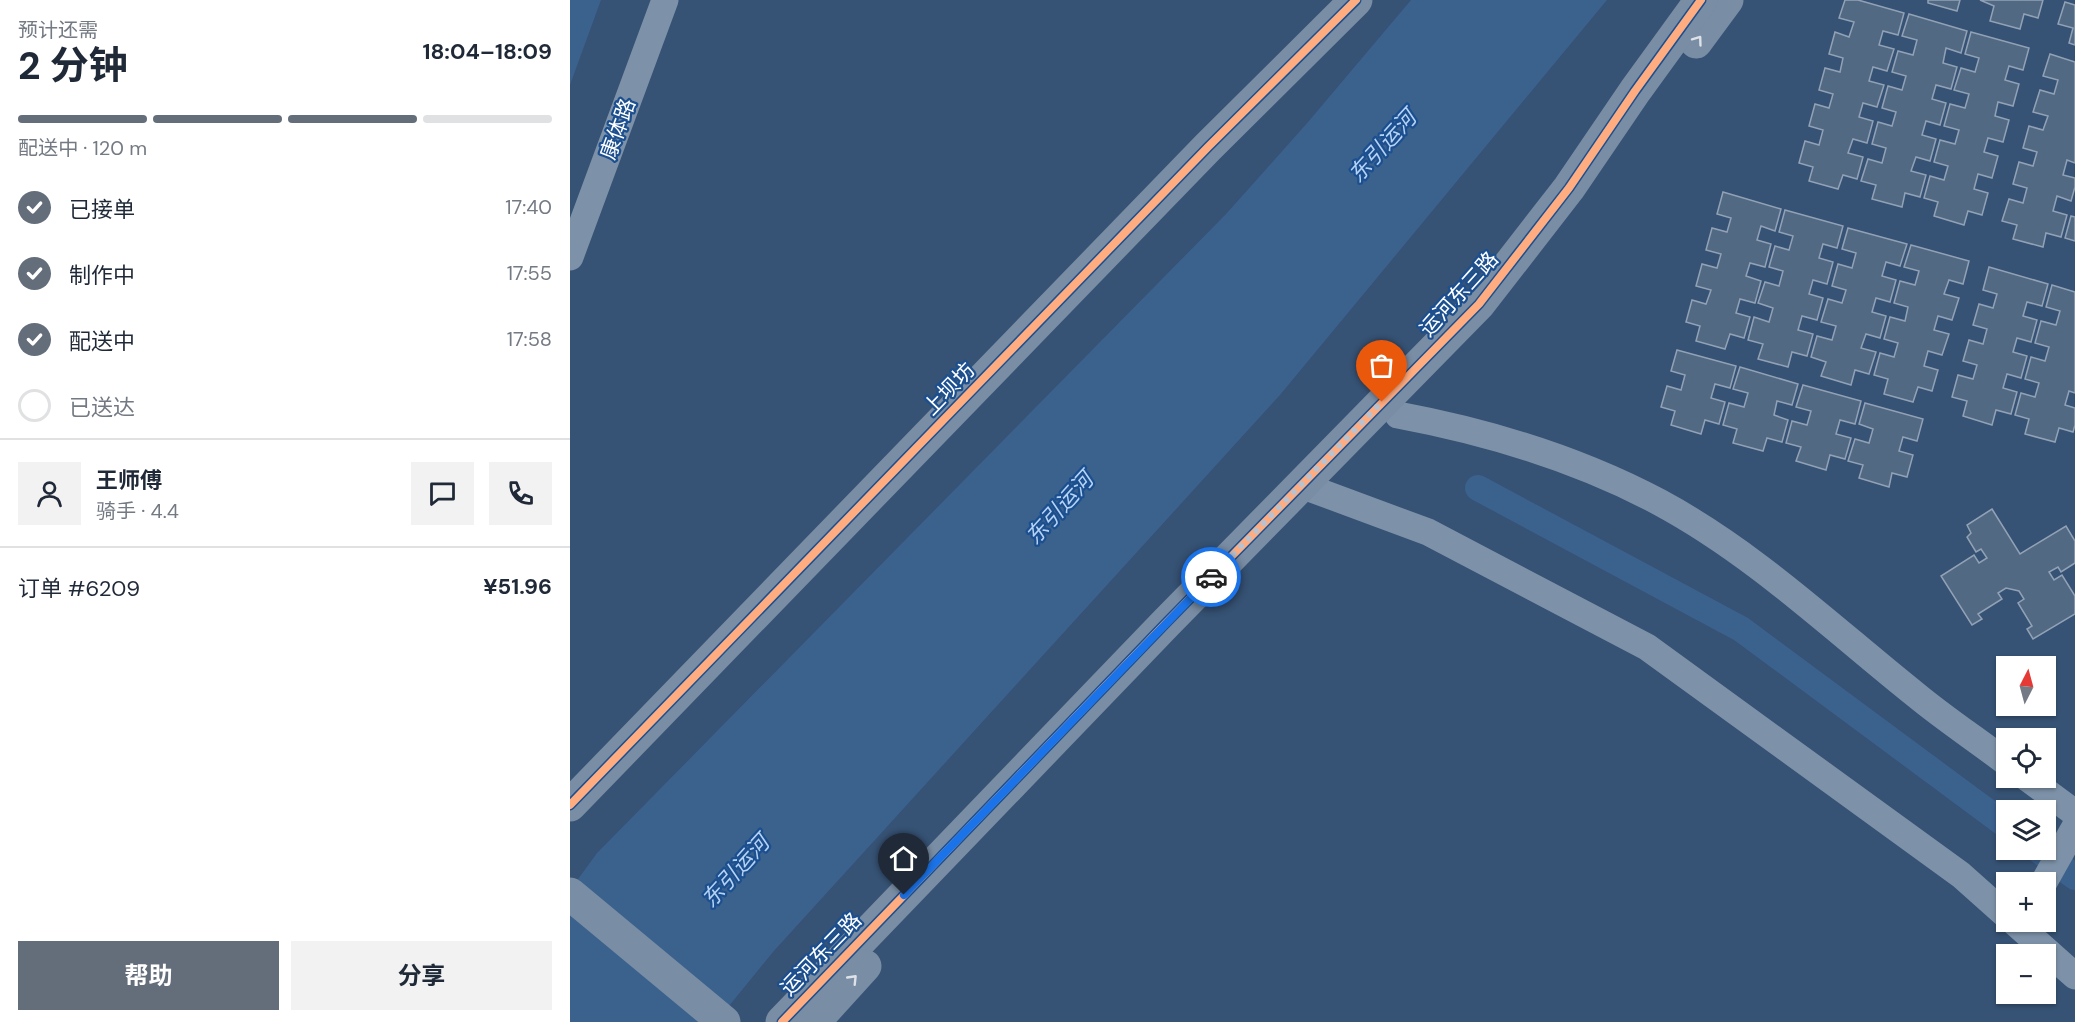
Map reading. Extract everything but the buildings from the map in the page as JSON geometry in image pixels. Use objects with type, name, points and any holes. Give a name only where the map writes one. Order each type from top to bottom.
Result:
[{"type":"street","name":"康体路","points":[[570,257],[665,0]]},
{"type":"street","name":"上坝坊","points":[[570,805],[1208,147],[1356,0]]},
{"type":"street","name":"运河东三路","points":[[814,1022],[1176,642],[1479,304],[1569,188],[1701,0]]},
{"type":"street","name":"运河东三路","points":[[782,1022],[1312,488],[1398,415],[1497,315],[1588,199],[1653,101],[1727,0]]},
{"type":"street","points":[[1398,415],[1466,428],[1532,447],[1597,472],[1659,502],[1719,538],[1775,579],[1918,697],[1996,755]]},
{"type":"street","points":[[1312,488],[1428,532],[1647,647],[1961,875],[1996,905]]},
{"type":"street","points":[[2041,788],[2075,813]]},
{"type":"street","points":[[2050,872],[2070,836]]},
{"type":"street","points":[[570,894],[724,1022]]},
{"type":"street","points":[[2027,932],[2075,976]]},
{"type":"water","points":[[570,0],[601,0],[570,85]]},
{"type":"water","name":"东引运河","points":[[1411,0],[1607,0],[1280,395],[773,952],[716,1022],[570,1022],[570,890],[597,853],[1226,214],[1308,122]]},
{"type":"waterway","points":[[1478,488],[1741,629],[1996,818]]},
{"type":"waterway","points":[[2052,860],[2075,877]]},
{"type":"cycle path","points":[[570,805],[1208,147],[1356,0]]},
{"type":"cycle path","points":[[782,1022],[1166,623],[1479,304],[1569,188],[1701,0]]},
{"type":"way so far","points":[[1211,577],[1382,402]]},
{"type":"route","points":[[904,895],[1211,577]]}]
